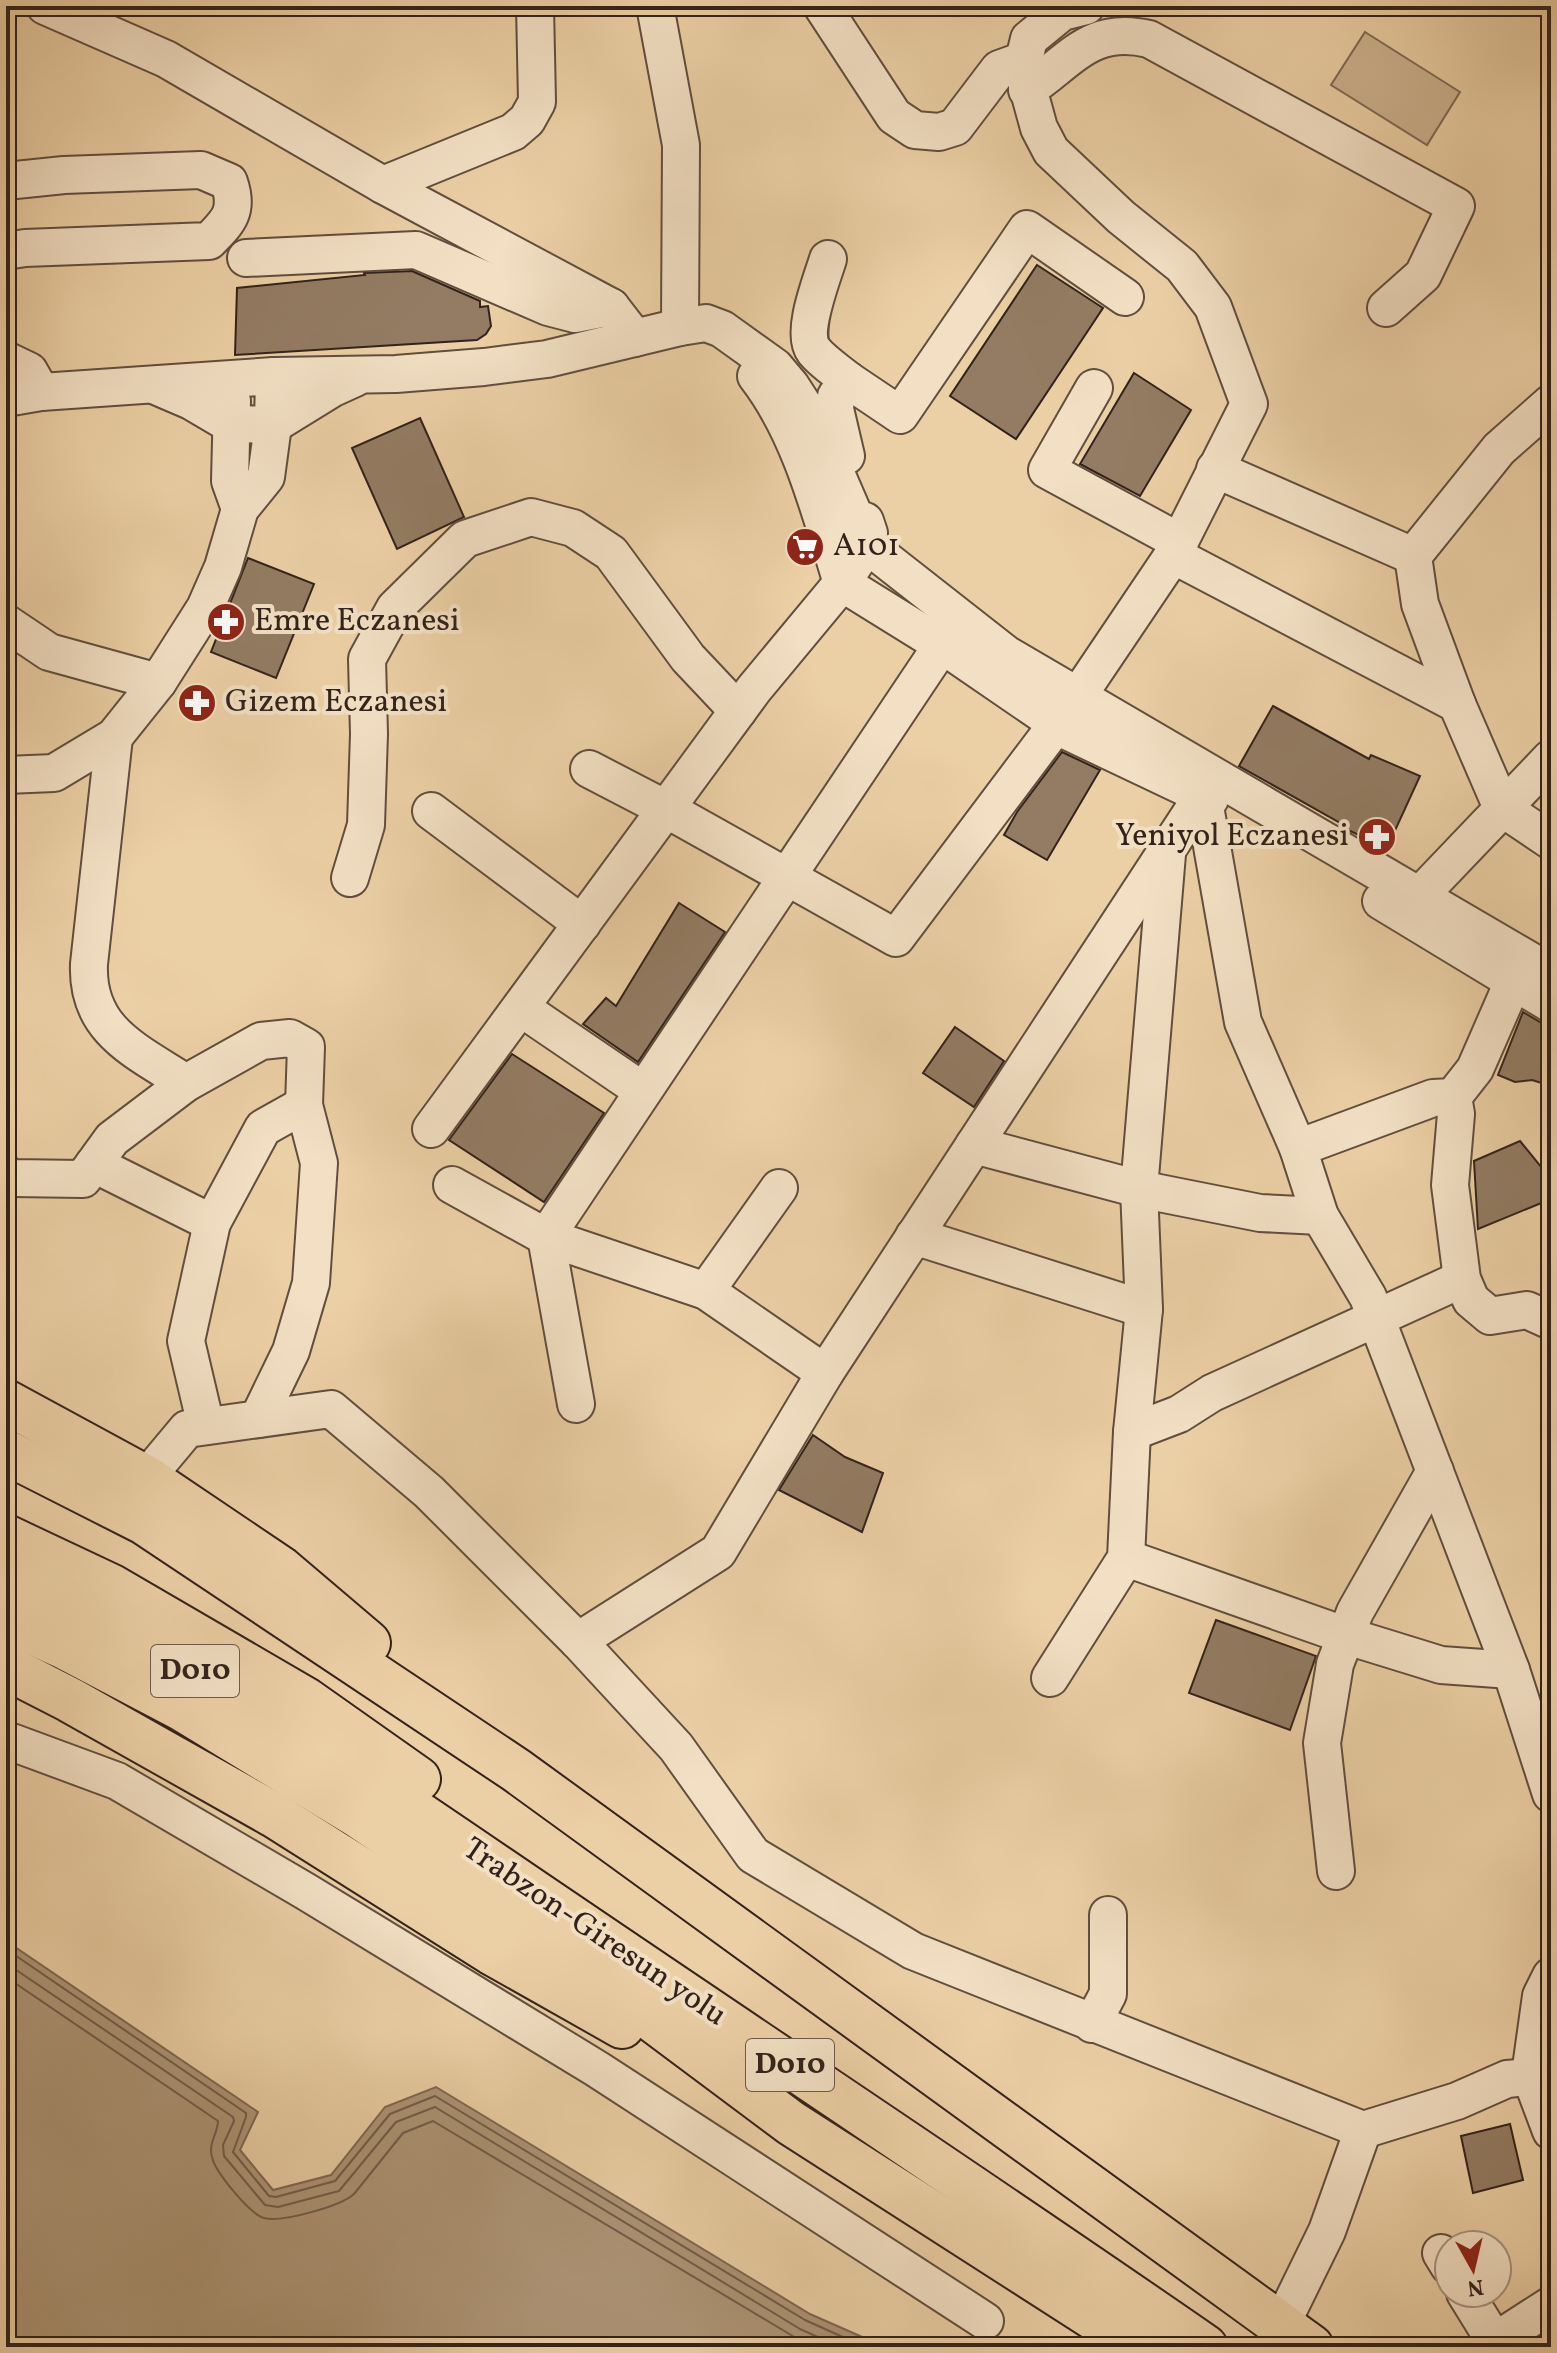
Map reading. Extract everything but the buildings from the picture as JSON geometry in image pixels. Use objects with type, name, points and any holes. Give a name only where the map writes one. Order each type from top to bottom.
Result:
[{"type":"main road","points":[[6,1402],[146,1478],[281,1569],[516,1770]]},
{"type":"main road","points":[[6,1452],[144,1522],[516,1770],[1296,2336]]},
{"type":"main road","points":[[6,1537],[112,1587],[306,1700],[535,1862],[824,2088]]},
{"type":"main road","name":"Trabzon-Giresun yolu","points":[[6,1574],[194,1670],[791,2123],[1140,2347]]},
{"type":"main road","name":"Trabzon-Giresun yolu","points":[[6,1620],[367,1800],[824,2088],[1205,2347]]},
{"type":"main road","points":[[6,1667],[274,1815],[491,1952],[791,2123]]},
{"type":"street","points":[[45,6],[166,59],[383,185],[611,307],[635,338]]},
{"type":"street","points":[[383,185],[513,132],[527,120],[537,102],[535,6]]},
{"type":"street","points":[[655,6],[681,145],[683,328],[700,342],[755,375],[774,400],[813,491],[842,583],[942,645],[1067,710],[1410,904],[1513,982],[1551,1004]]},
{"type":"street","points":[[822,6],[894,116],[915,130],[939,132],[955,127],[999,69],[1026,75],[1100,38],[1133,35],[1149,39],[1456,206],[1423,275],[1386,308]]},
{"type":"street","points":[[589,769],[896,938],[1067,710],[1176,548],[1249,404],[1213,307],[1182,266],[1121,217],[1051,151],[1039,128],[1026,75],[1029,39],[1067,8]]},
{"type":"street","points":[[6,181],[64,175],[201,170],[229,182],[235,199],[228,222],[209,241],[6,251]]},
{"type":"street","points":[[828,259],[811,317],[809,338],[813,350],[848,380],[900,415],[1027,229],[1125,297]]},
{"type":"street","points":[[246,258],[416,250],[548,307],[575,314],[611,307]]},
{"type":"street","points":[[6,360],[29,371],[24,395],[274,376],[484,367],[547,359],[706,323],[722,329],[775,367],[791,386],[813,420],[867,545],[1006,654],[1067,710],[1069,732],[1203,795],[1410,904],[1551,973]]},
{"type":"street","points":[[155,385],[191,401],[230,424],[273,425],[333,388],[364,374]]},
{"type":"street","points":[[6,775],[54,773],[114,737],[158,682],[205,608],[223,567],[240,509],[266,477],[273,425],[274,376]]},
{"type":"street","points":[[234,379],[230,481],[240,509]]},
{"type":"street","points":[[431,1129],[738,711],[842,583],[867,545],[869,533],[853,485],[835,409],[836,396],[848,380]]},
{"type":"street","points":[[1094,388],[1047,470],[1176,548],[1457,704]]},
{"type":"street","points":[[1551,403],[1499,449],[1413,556],[1420,604],[1457,704],[1502,808],[1551,841]]},
{"type":"street","points":[[1215,469],[1413,556]]},
{"type":"street","points":[[350,878],[366,825],[369,734],[367,659],[395,608],[465,539],[531,517],[573,528],[611,553],[688,658],[738,711]]},
{"type":"street","points":[[6,623],[49,652],[158,682]]},
{"type":"street","points":[[576,1404],[546,1237],[942,645]]},
{"type":"street","points":[[114,737],[89,964],[91,994],[103,1022],[114,1034],[186,1083]]},
{"type":"street","points":[[1410,904],[1551,758]]},
{"type":"street","points":[[578,1641],[718,1552],[825,1373],[1203,795]]},
{"type":"street","points":[[1203,795],[1243,1022],[1298,1148],[1320,1216],[1368,1297],[1511,1670],[1551,1794]]},
{"type":"street","points":[[431,811],[582,924]]},
{"type":"street","points":[[1050,1678],[1126,1558],[1132,1432],[1144,1309],[1139,1189],[1167,849]]},
{"type":"street","points":[[1513,982],[1475,1069],[1453,1097],[1456,1114],[1450,1185],[1462,1279],[1471,1300],[1490,1316],[1527,1310],[1551,1321]]},
{"type":"street","points":[[521,1008],[643,1091]]},
{"type":"street","points":[[6,1174],[12,1178],[83,1179],[112,1139],[186,1083],[261,1041],[290,1038],[306,1047],[304,1105],[319,1163],[311,1283],[291,1351],[258,1419]]},
{"type":"street","points":[[1298,1148],[1433,1098],[1453,1097]]},
{"type":"street","points":[[206,1426],[186,1341],[212,1223],[263,1128],[304,1105]]},
{"type":"street","points":[[974,1145],[1139,1189],[1260,1213],[1320,1216]]},
{"type":"street","points":[[94,1164],[212,1223]]},
{"type":"street","points":[[452,1185],[546,1237],[706,1291],[825,1373]]},
{"type":"street","points":[[706,1291],[779,1188]]},
{"type":"street","points":[[914,1236],[1144,1309]]},
{"type":"street","points":[[1132,1432],[1179,1414],[1212,1393],[1462,1279]]},
{"type":"street","points":[[146,1478],[187,1429],[331,1409],[429,1492],[578,1641],[676,1747],[753,1855],[913,1951],[1363,2130],[1457,2101],[1507,2079],[1540,2075]]},
{"type":"street","points":[[1336,1871],[1322,1743],[1335,1664],[1355,1612],[1435,1471]]},
{"type":"street","points":[[1126,1558],[1347,1636],[1441,1665],[1511,1670]]},
{"type":"street","points":[[6,1740],[117,1781],[291,1883],[597,2069],[985,2321]]},
{"type":"street","points":[[1092,2024],[1108,1994],[1108,1915]]},
{"type":"street","points":[[1551,1976],[1541,1996],[1540,2075],[1551,2131]]},
{"type":"street","points":[[1296,2336],[1327,2231],[1363,2130]]},
{"type":"street","points":[[1473,2309],[1490,2344],[1546,2316]]},
{"type":"shaded area","points":[[1365,32],[1460,92],[1427,145],[1331,85]]},
{"type":"water","points":[[6,1937],[15,1947],[258,2112],[240,2150],[273,2190],[331,2175],[385,2107],[436,2087],[810,2314],[885,2347],[103,2347],[32,2344],[29,2347],[6,2347]]},
{"type":"place","name":"A101","points":[[805,547]]},
{"type":"place","name":"Emre Eczanesi","points":[[226,622]]},
{"type":"place","name":"Gizem Eczanesi","points":[[197,703]]},
{"type":"place","name":"Yeniyol Eczanesi","points":[[1377,837]]}]
